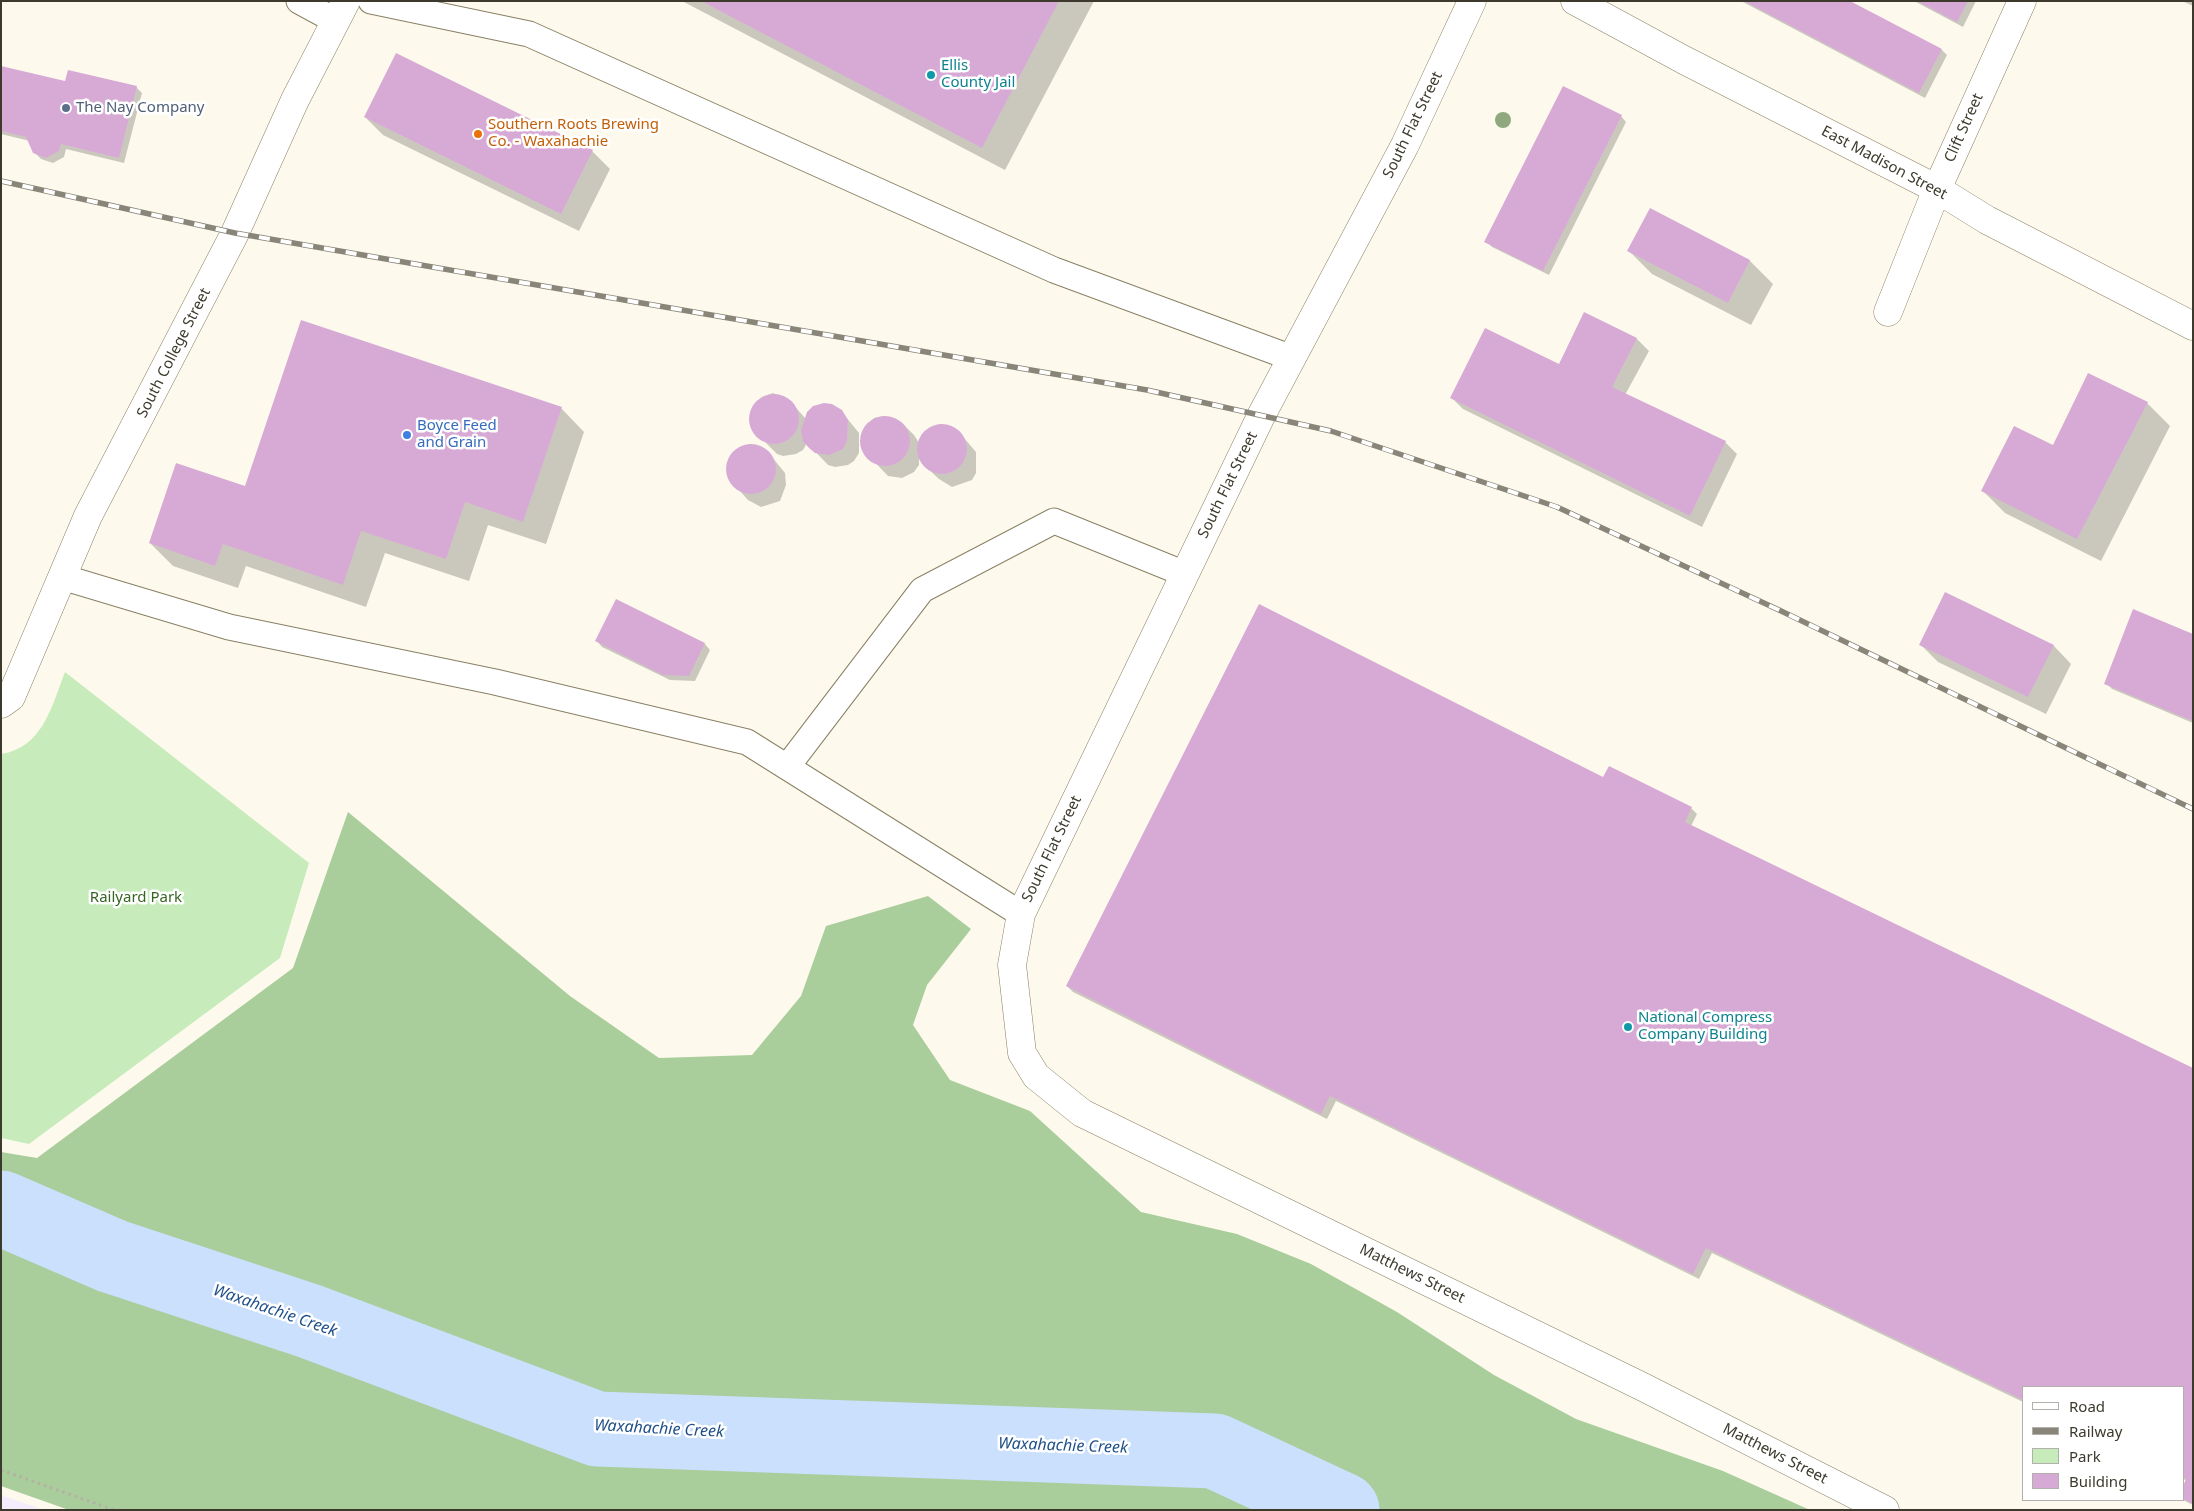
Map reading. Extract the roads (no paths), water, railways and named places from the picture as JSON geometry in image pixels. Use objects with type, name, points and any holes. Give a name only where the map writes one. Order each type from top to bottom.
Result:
[{"type":"street","name":"South Flat Street","points":[[1013,978],[1012,965],[1021,914],[1262,414],[1405,145],[1472,1]]},
{"type":"street","name":"East Madison Street","points":[[1574,1],[1936,190],[1987,220],[2193,326]]},
{"type":"street","name":"Clift Street","points":[[1888,312],[1936,190],[2022,1]]},
{"type":"street","name":"South College Street","points":[[1,704],[10,697],[88,516],[236,232],[295,100],[341,11]]},
{"type":"street","name":"Matthews Street","points":[[1013,978],[1022,1053],[1036,1076],[1082,1113],[1643,1387],[1885,1510]]},
{"type":"lane","points":[[299,1],[341,11]]},
{"type":"lane","points":[[371,1],[529,34],[1054,270],[1292,358]]},
{"type":"lane","points":[[787,767],[922,590],[1054,521],[1185,574]]},
{"type":"lane","points":[[62,577],[229,627],[494,682],[747,742],[1021,914]]},
{"type":"waterway","name":"Waxahachie Creek","points":[[1,1208],[112,1256],[309,1321],[597,1429],[1215,1451],[1342,1510]]},
{"type":"railway","points":[[1,181],[235,233],[1147,390],[1331,431],[1557,507],[1779,610],[2193,809]]},
{"type":"place","name":"Ellis County Jail","points":[[931,75]]},
{"type":"place","name":"The Nay Company","points":[[66,108]]},
{"type":"place","name":"Southern Roots Brewing Co. - Waxahachie","points":[[478,134]]},
{"type":"place","name":"Boyce Feed and Grain","points":[[407,435]]},
{"type":"place","name":"National Compress Company Building","points":[[1628,1027]]},
{"type":"park label","name":"Railyard Park","points":[[136,898]]}]
